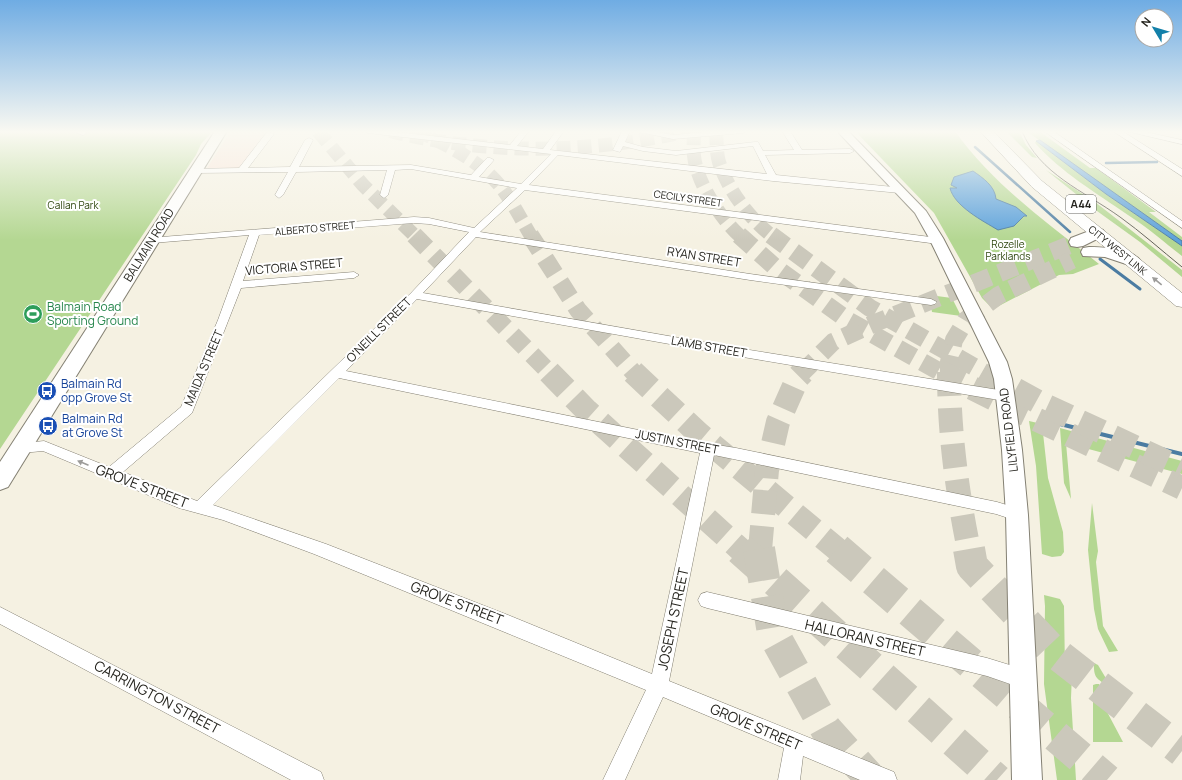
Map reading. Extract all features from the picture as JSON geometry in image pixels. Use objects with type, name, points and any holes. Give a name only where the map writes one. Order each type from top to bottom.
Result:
[{"type":"highway","name":"CITY WEST LINK","points":[[1020,167],[1032,180],[1182,285]]},
{"type":"highway","name":"CITY WEST LINK","points":[[1037,167],[1111,236],[1132,261],[1182,302]]},
{"type":"highway","points":[[1111,236],[1083,247],[1107,252],[1132,261]]},
{"type":"main road","name":"BALMAIN ROAD","points":[[0,481],[198,167]]},
{"type":"main road","name":"LILYFIELD ROAD","points":[[878,167],[925,219],[938,242],[998,362],[1001,371],[1012,450],[1017,515],[1027,780]]},
{"type":"street","name":"CECILY STREET","points":[[196,171],[379,167]]},
{"type":"street","points":[[384,195],[392,167]]},
{"type":"street","name":"CECILY STREET","points":[[413,167],[523,187],[938,242]]},
{"type":"street","points":[[472,179],[483,167]]},
{"type":"street","name":"O'NEILL STREET","points":[[192,506],[336,373],[415,295],[475,232],[523,187],[541,167]]},
{"type":"street","points":[[684,167],[773,178],[900,190]]},
{"type":"street","points":[[767,167],[773,178]]},
{"type":"street","points":[[1100,167],[1182,225]]},
{"type":"street","points":[[279,195],[292,170]]},
{"type":"street","name":"ALBERTO STREET","points":[[152,240],[414,220],[429,221],[475,232]]},
{"type":"street","name":"RYAN STREET","points":[[475,232],[750,277],[931,302]]},
{"type":"street","name":"MAIDA STREET","points":[[111,474],[187,410],[237,285],[255,233]]},
{"type":"street","name":"VICTORIA STREET","points":[[237,285],[354,274]]},
{"type":"street","name":"LAMB STREET","points":[[415,295],[737,352],[1005,396]]},
{"type":"street","name":"JUSTIN STREET","points":[[336,373],[708,449],[736,453],[990,507],[1017,515]]},
{"type":"street","name":"GROVE STREET","points":[[21,448],[44,446],[192,506],[320,549],[659,685],[886,780]]},
{"type":"street","name":"JOSEPH STREET","points":[[614,780],[659,685],[708,449]]},
{"type":"street","name":"HALLORAN STREET","points":[[707,600],[986,667],[1022,678]]},
{"type":"street","name":"CARRINGTON STREET","points":[[0,615],[313,780]]},
{"type":"street","points":[[789,780],[795,743]]},
{"type":"shaded area","points":[[207,167],[240,167],[240,168]]},
{"type":"green space","name":"Callan Park","points":[[0,167],[188,167],[0,449]]},
{"type":"green space","name":"Rozelle Parklands","points":[[890,167],[985,167],[1022,202],[1099,264],[1073,274],[1059,275],[993,309],[982,298],[934,213]]},
{"type":"green space","points":[[1061,167],[1071,167],[1106,194],[1182,246],[1182,256],[1142,224]]},
{"type":"green space","points":[[1078,167],[1096,168],[1156,212],[1149,212],[1182,237],[1182,241]]},
{"type":"green space","points":[[1046,170],[1095,202],[1182,270],[1182,277],[1140,242],[1097,211]]},
{"type":"green space","points":[[929,295],[952,298],[961,316],[932,312]]},
{"type":"green space","points":[[1029,421],[1042,424],[1048,478],[1063,532],[1064,552],[1061,556],[1052,557],[1042,554],[1036,466]]},
{"type":"green space","points":[[1060,428],[1182,461],[1182,474],[1066,443],[1071,499],[1064,483]]},
{"type":"green space","points":[[1092,503],[1098,551],[1096,562],[1103,626],[1118,651],[1109,652],[1098,629],[1094,609],[1088,550]]},
{"type":"green space","points":[[1044,595],[1060,599],[1064,606],[1065,671],[1072,674],[1071,698],[1076,780],[1057,780],[1044,684]]},
{"type":"green space","points":[[1094,663],[1098,665],[1113,690],[1109,690],[1096,677]]},
{"type":"green space","points":[[1099,684],[1103,691],[1096,691],[1123,742],[1093,742],[1093,685]]},
{"type":"water","points":[[1071,167],[1079,167],[1182,241],[1182,246],[1106,194]]},
{"type":"water","points":[[973,171],[991,186],[996,199],[1016,207],[1027,216],[1024,216],[1014,226],[998,230],[977,218],[963,207],[957,201],[950,188],[957,188],[951,185],[954,177]]},
{"type":"waterway","points":[[998,167],[1070,232]]},
{"type":"waterway","points":[[1100,259],[1140,289]]},
{"type":"waterway","points":[[1060,424],[1182,454]]},
{"type":"tunnel","points":[[348,167],[363,185],[415,236]]},
{"type":"tunnel","points":[[481,167],[496,181],[504,191],[515,207],[531,236]]},
{"type":"tunnel","points":[[696,167],[711,200],[725,220],[739,235]]},
{"type":"tunnel","points":[[721,167],[728,183],[740,203],[755,221],[772,236]]},
{"type":"tunnel","points":[[530,235],[578,310],[634,373]]},
{"type":"tunnel","points":[[739,235],[776,268],[849,321],[863,329]]},
{"type":"tunnel","points":[[771,235],[870,308],[888,318]]},
{"type":"tunnel","points":[[415,236],[550,373]]},
{"type":"tunnel","points":[[888,318],[1077,242]]},
{"type":"tunnel","points":[[951,354],[954,340],[966,320],[999,295],[1072,260]]},
{"type":"tunnel","points":[[863,329],[888,318]]},
{"type":"tunnel","points":[[888,318],[951,354]]},
{"type":"tunnel","points":[[765,489],[767,470],[778,422],[798,377],[833,342],[863,329]]},
{"type":"tunnel","points":[[863,329],[942,373]]},
{"type":"tunnel","points":[[949,376],[951,354]]},
{"type":"tunnel","points":[[951,354],[985,373]]},
{"type":"tunnel","points":[[549,372],[587,411],[741,550]]},
{"type":"tunnel","points":[[984,372],[1040,403],[1182,469]]},
{"type":"tunnel","points":[[634,373],[698,433],[765,489]]},
{"type":"tunnel","points":[[942,373],[949,376]]},
{"type":"tunnel","points":[[949,376],[1182,488]]},
{"type":"tunnel","points":[[949,376],[950,417],[954,461],[969,550]]},
{"type":"tunnel","points":[[760,550],[765,489]]},
{"type":"tunnel","points":[[765,489],[838,550]]},
{"type":"tunnel","points":[[740,549],[762,569]]},
{"type":"tunnel","points":[[759,549],[762,569]]},
{"type":"tunnel","points":[[837,549],[1107,780]]},
{"type":"tunnel","points":[[969,549],[972,566],[1053,651],[1182,751]]},
{"type":"tunnel","points":[[762,569],[997,780]]},
{"type":"tunnel","points":[[762,569],[773,633],[826,729],[872,780]]},
{"type":"tram line","points":[[1048,167],[1078,190],[1128,223],[1182,267]]},
{"type":"place","name":"Balmain Road Sporting Ground","points":[[33,314]]},
{"type":"place","name":"Balmain Rd opp Grove St","points":[[47,391]]},
{"type":"place","name":"Balmain Rd at Grove St","points":[[48,426]]}]
